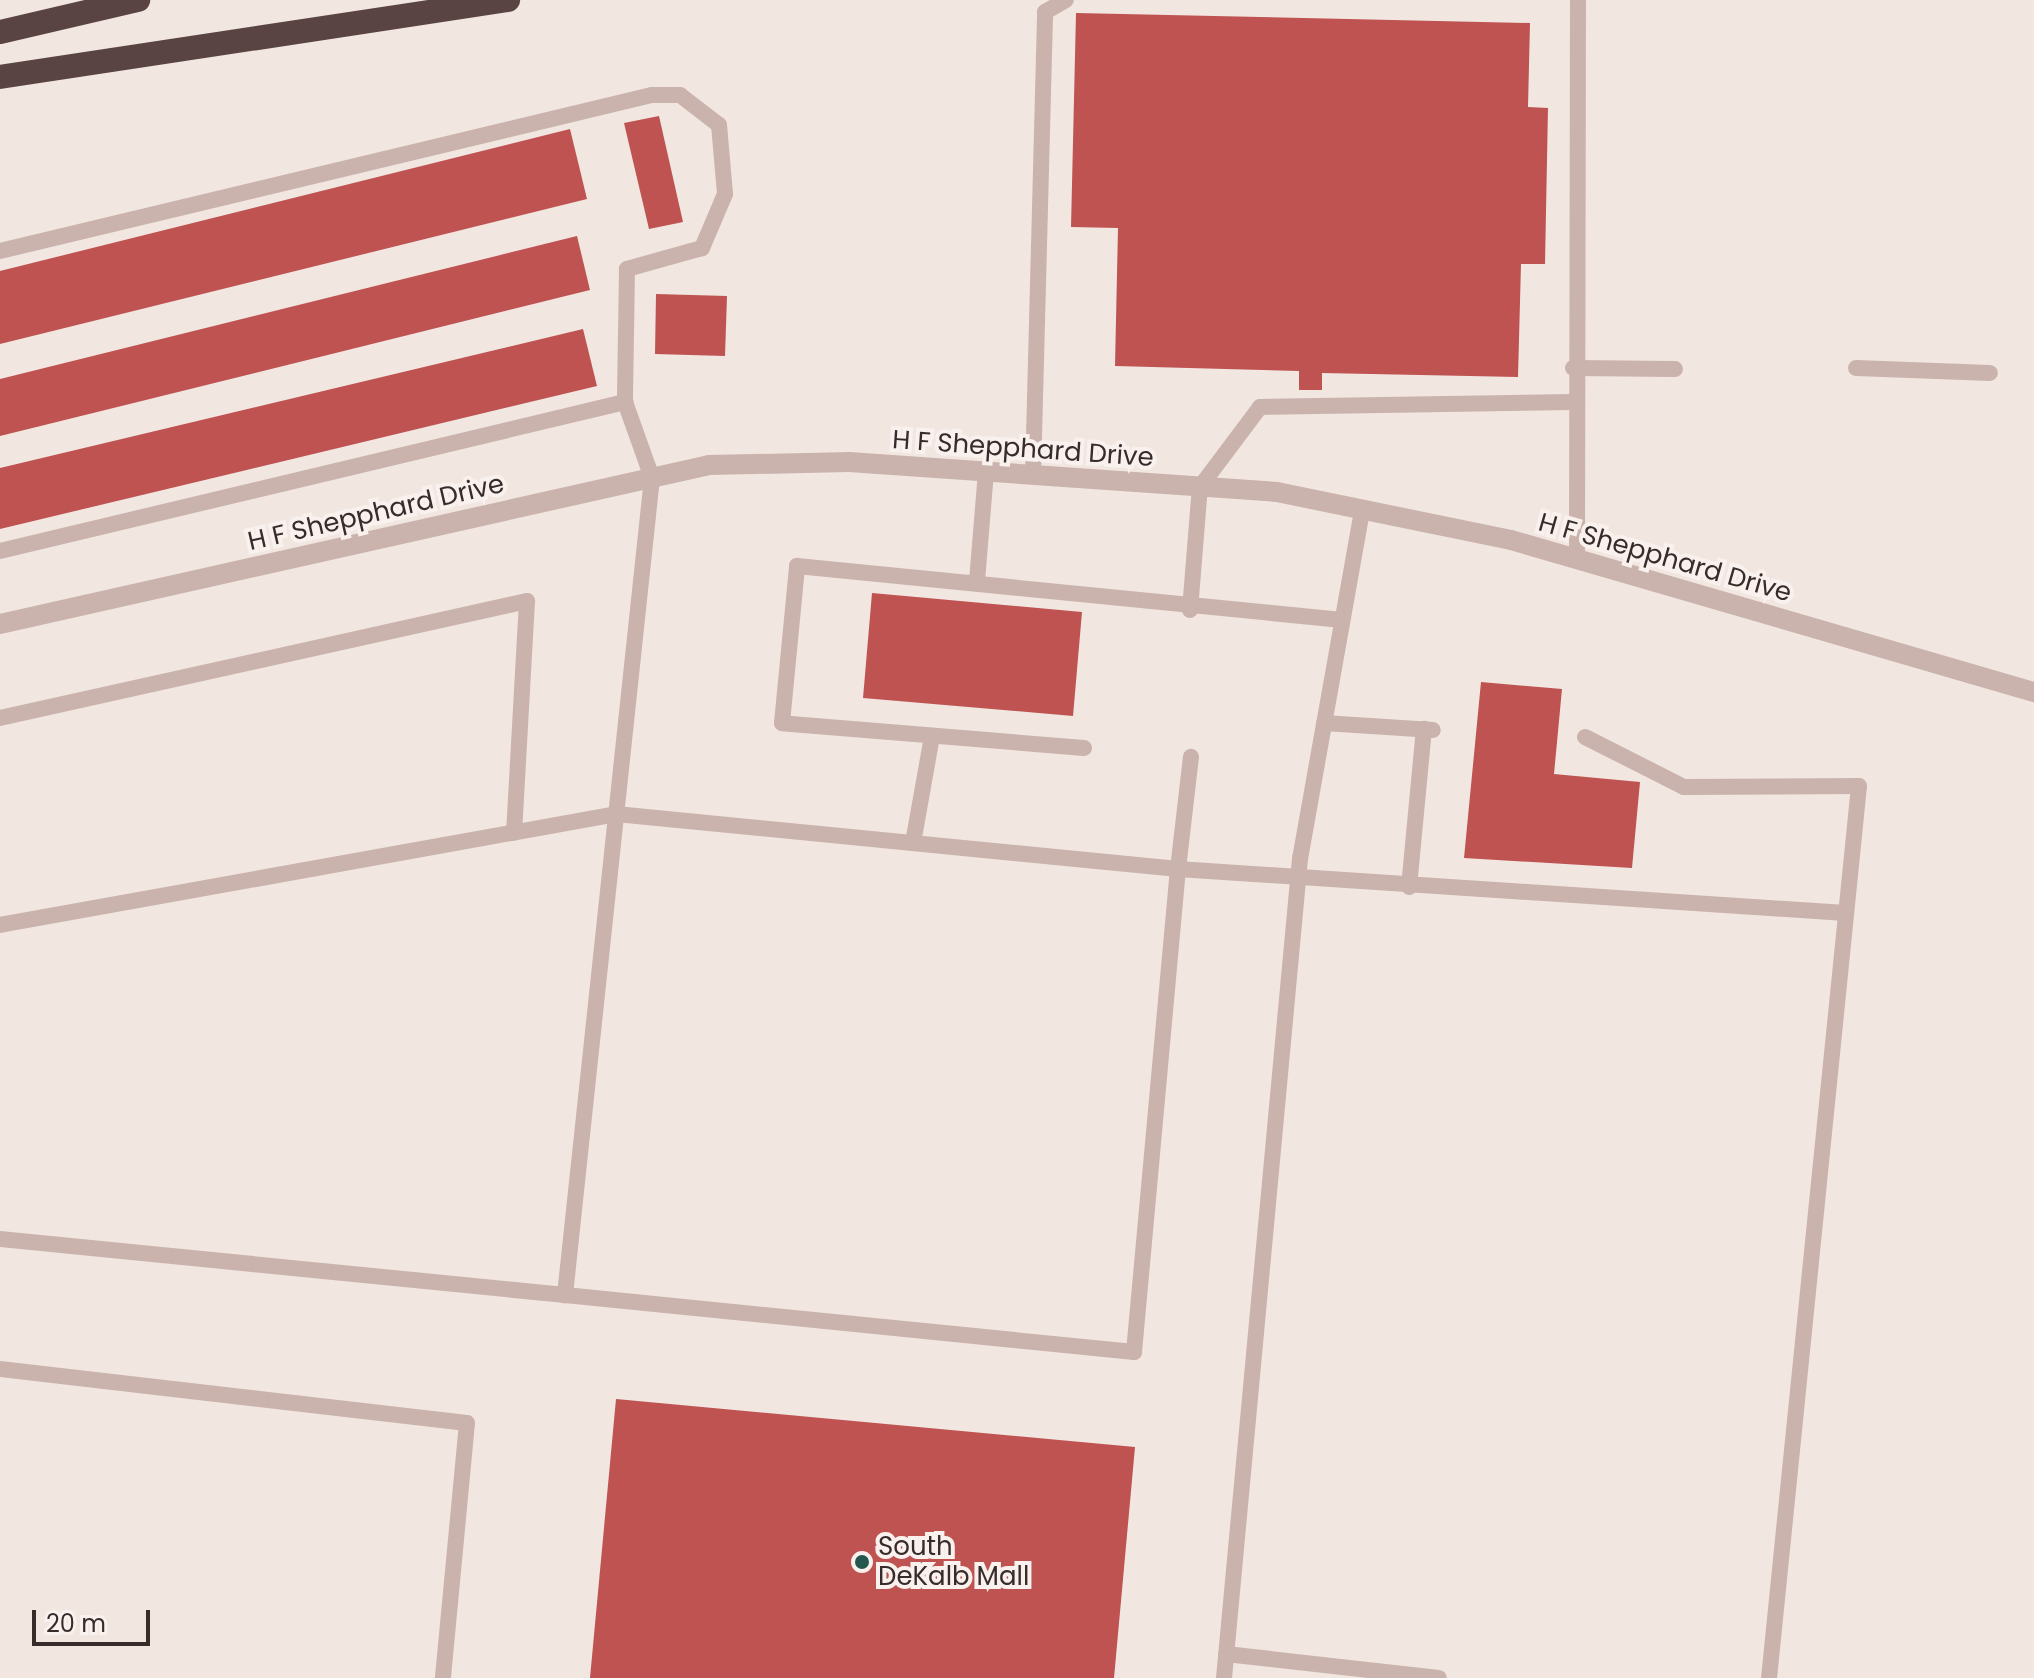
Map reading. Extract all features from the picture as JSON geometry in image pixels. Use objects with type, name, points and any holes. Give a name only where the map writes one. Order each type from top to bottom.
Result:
[{"type":"highway","points":[[0,32],[138,0]]},
{"type":"highway","points":[[0,77],[508,0]]},
{"type":"street","name":"H F Shepphard Drive","points":[[0,624],[709,465],[833,463],[1277,492],[1577,560],[2034,692]]},
{"type":"lane","points":[[1033,475],[1045,12],[1066,0]]},
{"type":"lane","points":[[1577,560],[1573,368],[1578,0]]},
{"type":"lane","points":[[0,251],[575,112],[680,95],[719,125],[725,194],[702,248],[627,269],[625,402],[652,478],[565,1295]]},
{"type":"lane","points":[[1573,368],[1675,369]]},
{"type":"lane","points":[[1856,368],[1990,373]]},
{"type":"lane","points":[[0,551],[625,402]]},
{"type":"lane","points":[[1190,610],[1200,487],[1260,407],[1574,402]]},
{"type":"lane","points":[[977,581],[986,472]]},
{"type":"lane","points":[[1224,1678],[1298,880],[1362,510]]},
{"type":"lane","points":[[1084,748],[782,723],[797,566],[977,581],[1190,610],[1342,620]]},
{"type":"lane","points":[[0,718],[527,601],[514,833]]},
{"type":"lane","points":[[1324,723],[1430,730],[1409,887]]},
{"type":"lane","points":[[913,843],[932,736]]},
{"type":"lane","points":[[1585,737],[1684,787],[1859,786],[1769,1678]]},
{"type":"lane","points":[[0,1239],[1134,1352],[1191,757]]},
{"type":"lane","points":[[0,925],[616,814],[1298,880],[1846,913]]},
{"type":"lane","points":[[0,1369],[467,1423],[443,1678]]},
{"type":"lane","points":[[1226,1654],[1439,1678]]},
{"type":"building","points":[[1076,13],[1530,23],[1528,107],[1548,108],[1545,264],[1521,264],[1518,377],[1322,373],[1322,390],[1299,390],[1299,371],[1115,366],[1118,228],[1071,227]]},
{"type":"building","points":[[659,116],[683,222],[649,229],[624,123]]},
{"type":"building","points":[[570,129],[587,199],[0,344],[0,271]]},
{"type":"building","points":[[577,236],[590,290],[0,436],[0,379]]},
{"type":"building","points":[[656,294],[727,296],[725,356],[655,354]]},
{"type":"building","points":[[583,329],[597,386],[0,529],[0,468]]},
{"type":"building","points":[[872,593],[1082,612],[1073,716],[863,698]]},
{"type":"building","points":[[1481,682],[1562,689],[1554,774],[1640,782],[1632,868],[1464,858]]},
{"type":"building","name":"South DeKalb Mall","points":[[616,1399],[1135,1447],[1114,1678],[590,1678]]},
{"type":"place","name":"South DeKalb Mall","points":[[862,1562]]}]
